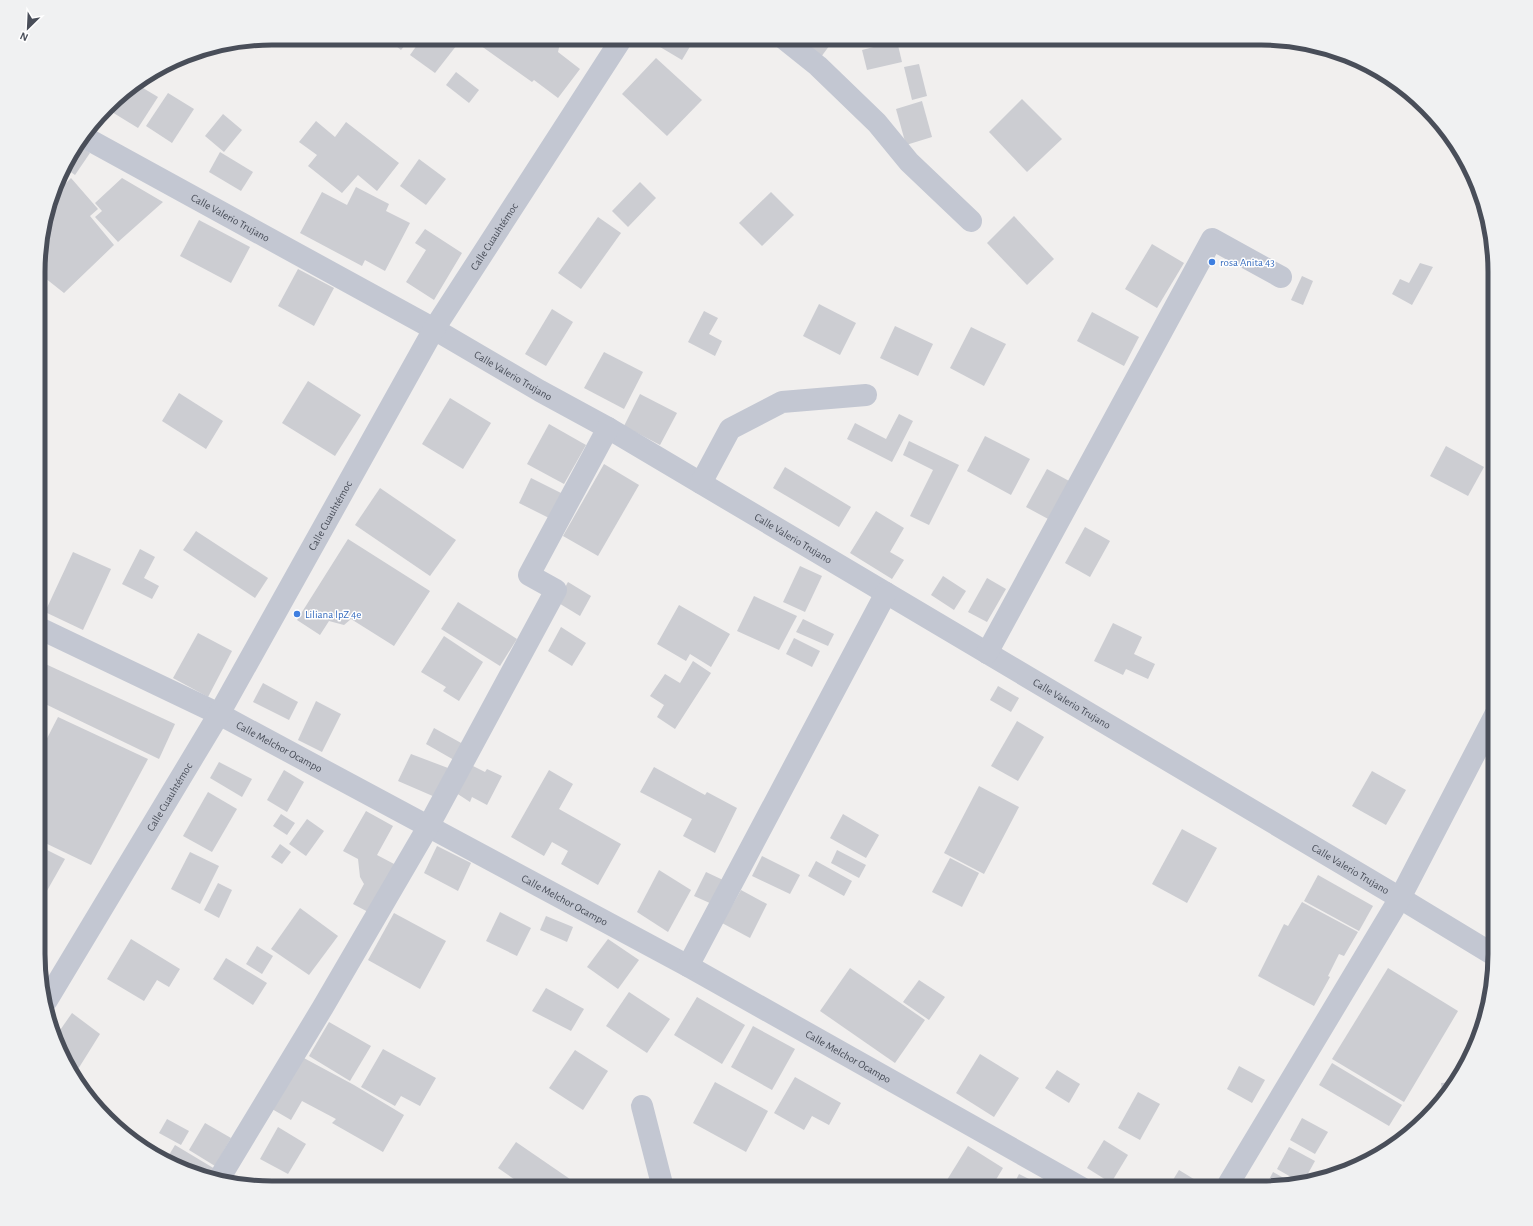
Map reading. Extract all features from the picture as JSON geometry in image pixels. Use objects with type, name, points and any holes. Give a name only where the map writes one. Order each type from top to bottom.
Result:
[{"type":"street","name":"Calle Cuauhtémoc","points":[[49,997],[219,714],[434,329],[617,45]]},
{"type":"street","points":[[792,45],[818,66],[877,122],[909,162],[971,221]]},
{"type":"street","name":"Calle Valerio Trujano","points":[[88,139],[434,329],[540,391],[608,428],[1488,951]]},
{"type":"street","points":[[987,653],[1212,239],[1281,277]]},
{"type":"street","points":[[701,483],[730,429],[782,402],[866,396]]},
{"type":"street","points":[[221,1175],[323,1007],[428,827],[556,590],[529,575],[608,428]]},
{"type":"street","points":[[688,966],[886,593]]},
{"type":"street","name":"Calle Melchor Ocampo","points":[[45,631],[219,714],[688,966],[1070,1181]]},
{"type":"street","points":[[1230,1181],[1400,898],[1488,734]]},
{"type":"street","points":[[642,1106],[661,1181]]},
{"type":"building","points":[[395,45],[405,45],[401,50]]},
{"type":"building","points":[[417,45],[457,45],[435,73],[410,55]]},
{"type":"building","points":[[480,45],[560,45],[558,52],[580,69],[558,98],[534,80],[532,82]]},
{"type":"building","points":[[657,45],[691,45],[682,60]]},
{"type":"building","points":[[808,45],[830,45],[821,57]]},
{"type":"building","points":[[881,45],[898,45],[902,62],[867,70],[862,50]]},
{"type":"building","points":[[656,58],[702,100],[667,136],[622,94]]},
{"type":"building","points":[[919,64],[927,96],[912,100],[904,67]]},
{"type":"building","points":[[456,72],[479,90],[469,103],[446,85]]},
{"type":"building","points":[[141,87],[158,97],[138,128],[112,112],[122,101]]},
{"type":"building","points":[[168,93],[194,109],[172,143],[146,126]]},
{"type":"building","points":[[1022,99],[1062,139],[1027,172],[989,132]]},
{"type":"building","points":[[922,101],[932,137],[906,145],[896,109]]},
{"type":"building","points":[[223,114],[242,130],[224,152],[205,136]]},
{"type":"building","points":[[316,121],[335,137],[346,122],[399,163],[377,191],[358,175],[342,193],[308,166],[317,155],[299,142]]},
{"type":"building","points":[[82,147],[90,153],[75,175],[69,171]]},
{"type":"building","points":[[220,152],[253,172],[241,191],[209,172]]},
{"type":"building","points":[[419,159],[446,179],[426,205],[400,186]]},
{"type":"building","points":[[71,178],[98,209],[90,216],[114,245],[64,293],[45,278],[45,257],[49,228],[61,188]]},
{"type":"building","points":[[122,178],[163,202],[118,242],[95,217],[102,211],[95,203]]},
{"type":"building","points":[[640,182],[656,198],[628,227],[612,211]]},
{"type":"building","points":[[356,187],[389,204],[386,211],[410,223],[385,271],[365,260],[362,266],[300,233],[322,192],[347,205]]},
{"type":"building","points":[[771,192],[794,215],[762,246],[739,223]]},
{"type":"building","points":[[1014,216],[1054,259],[1027,285],[987,243]]},
{"type":"building","points":[[598,217],[621,233],[581,289],[558,273]]},
{"type":"building","points":[[199,220],[250,247],[231,283],[180,256]]},
{"type":"building","points":[[425,229],[462,253],[434,300],[406,282],[426,250],[415,243]]},
{"type":"building","points":[[1152,244],[1184,263],[1157,308],[1125,289]]},
{"type":"building","points":[[1420,263],[1433,267],[1412,305],[1392,294],[1400,279],[1409,283]]},
{"type":"building","points":[[298,269],[334,288],[314,326],[278,306]]},
{"type":"building","points":[[1302,276],[1313,281],[1303,305],[1291,300]]},
{"type":"building","points":[[819,304],[856,323],[840,355],[803,336]]},
{"type":"building","points":[[552,309],[573,322],[546,366],[525,354]]},
{"type":"building","points":[[704,311],[718,318],[709,334],[722,341],[715,356],[688,342]]},
{"type":"building","points":[[1092,312],[1139,337],[1124,366],[1077,341]]},
{"type":"building","points":[[895,326],[933,344],[918,376],[880,358]]},
{"type":"building","points":[[971,327],[1006,344],[984,386],[950,368]]},
{"type":"building","points":[[604,352],[643,372],[624,409],[584,388]]},
{"type":"building","points":[[308,381],[361,415],[335,456],[282,423]]},
{"type":"building","points":[[179,393],[223,421],[206,449],[162,421]]},
{"type":"building","points":[[640,394],[677,413],[660,445],[624,426]]},
{"type":"building","points":[[450,398],[491,423],[463,469],[422,444]]},
{"type":"building","points":[[899,414],[913,421],[892,462],[847,439],[855,423],[886,439]]},
{"type":"building","points":[[549,424],[586,445],[564,484],[527,464]]},
{"type":"building","points":[[985,436],[1030,459],[1011,495],[967,471]]},
{"type":"building","points":[[909,441],[959,465],[929,525],[910,516],[933,470],[903,455]]},
{"type":"building","points":[[1446,446],[1484,467],[1468,496],[1430,476]]},
{"type":"building","points":[[604,464],[639,485],[598,556],[563,536]]},
{"type":"building","points":[[785,467],[851,507],[839,527],[773,488]]},
{"type":"building","points":[[1047,469],[1071,482],[1050,520],[1026,507]]},
{"type":"building","points":[[531,478],[563,494],[551,519],[519,503]]},
{"type":"building","points":[[380,488],[456,540],[430,576],[355,525]]},
{"type":"building","points":[[876,511],[904,528],[890,552],[904,560],[892,579],[850,553]]},
{"type":"building","points":[[1085,527],[1110,541],[1090,577],[1065,563]]},
{"type":"building","points":[[196,531],[268,578],[255,598],[183,550]]},
{"type":"building","points":[[348,539],[430,591],[394,646],[351,619],[344,625],[329,621],[320,635],[297,620]]},
{"type":"building","points":[[140,549],[155,557],[144,578],[159,586],[152,599],[122,584]]},
{"type":"building","points":[[73,552],[111,569],[83,630],[45,612]]},
{"type":"building","points":[[800,566],[822,576],[805,612],[783,602]]},
{"type":"building","points":[[943,576],[966,591],[954,610],[931,595]]},
{"type":"building","points":[[987,578],[1006,589],[987,622],[968,612]]},
{"type":"building","points":[[568,582],[591,596],[580,616],[557,602]]},
{"type":"building","points":[[754,596],[797,616],[779,650],[737,631]]},
{"type":"building","points":[[458,602],[517,639],[500,666],[441,629]]},
{"type":"building","points":[[679,605],[730,634],[711,667],[690,654],[686,661],[657,644]]},
{"type":"building","points":[[803,619],[834,634],[828,646],[796,632]]},
{"type":"building","points":[[1113,623],[1142,637],[1134,654],[1155,664],[1148,679],[1126,669],[1123,675],[1094,661]]},
{"type":"building","points":[[561,627],[586,643],[572,666],[548,651]]},
{"type":"building","points":[[198,633],[232,651],[208,697],[173,678]]},
{"type":"building","points":[[444,636],[483,662],[459,701],[443,691],[446,687],[421,672]]},
{"type":"building","points":[[794,638],[820,651],[812,667],[786,654]]},
{"type":"building","points":[[693,661],[711,673],[675,729],[657,717],[664,705],[650,696],[665,674],[680,683]]},
{"type":"building","points":[[45,664],[175,724],[159,759],[45,704]]},
{"type":"building","points":[[263,683],[298,702],[289,720],[253,702]]},
{"type":"building","points":[[998,686],[1019,698],[1011,712],[990,700]]},
{"type":"building","points":[[316,701],[341,714],[322,752],[298,740]]},
{"type":"building","points":[[58,717],[148,759],[91,865],[45,843],[45,742]]},
{"type":"building","points":[[1017,721],[1044,737],[1018,781],[991,766]]},
{"type":"building","points":[[434,728],[463,744],[454,760],[426,744]]},
{"type":"building","points":[[411,754],[448,768],[435,797],[398,781]]},
{"type":"building","points":[[219,762],[252,779],[242,797],[210,778]]},
{"type":"building","points":[[465,762],[485,772],[487,769],[502,776],[487,805],[472,797],[470,802],[450,789]]},
{"type":"building","points":[[654,767],[705,795],[707,792],[737,808],[715,853],[683,836],[692,819],[640,792]]},
{"type":"building","points":[[284,770],[304,782],[287,812],[267,800]]},
{"type":"building","points":[[549,770],[573,784],[559,809],[621,844],[598,885],[561,864],[568,851],[552,842],[544,856],[511,837]]},
{"type":"building","points":[[1372,771],[1406,790],[1386,825],[1352,806]]},
{"type":"building","points":[[979,786],[1019,807],[984,874],[944,853]]},
{"type":"building","points":[[208,792],[237,809],[212,852],[183,836]]},
{"type":"building","points":[[366,811],[393,826],[377,855],[396,865],[370,913],[353,904],[364,884],[360,877],[358,859],[343,851]]},
{"type":"building","points":[[281,814],[295,823],[287,835],[273,826]]},
{"type":"building","points":[[843,814],[879,835],[866,858],[830,838]]},
{"type":"building","points":[[307,819],[324,831],[306,856],[289,844]]},
{"type":"building","points":[[1182,829],[1217,848],[1187,903],[1152,884]]},
{"type":"building","points":[[280,844],[291,852],[282,864],[271,857]]},
{"type":"building","points":[[437,846],[471,863],[458,891],[424,873]]},
{"type":"building","points":[[45,849],[65,859],[45,894]]},
{"type":"building","points":[[837,850],[866,865],[859,878],[831,863]]},
{"type":"building","points":[[190,852],[219,866],[200,904],[171,889]]},
{"type":"building","points":[[762,856],[800,875],[790,894],[752,876]]},
{"type":"building","points":[[950,858],[979,873],[962,907],[932,892]]},
{"type":"building","points":[[816,861],[852,881],[844,896],[808,876]]},
{"type":"building","points":[[659,870],[691,890],[668,932],[637,912]]},
{"type":"building","points":[[706,872],[723,880],[712,904],[694,896]]},
{"type":"building","points":[[1318,875],[1373,906],[1359,931],[1304,901]]},
{"type":"building","points":[[218,883],[232,890],[219,918],[204,910]]},
{"type":"building","points":[[741,890],[767,904],[750,938],[722,923]]},
{"type":"building","points":[[1302,902],[1358,932],[1344,956],[1339,954],[1328,976],[1330,977],[1314,1006],[1258,976],[1284,924],[1288,926]]},
{"type":"building","points":[[300,908],[338,936],[309,975],[271,949]]},
{"type":"building","points":[[500,912],[531,928],[517,956],[486,941]]},
{"type":"building","points":[[394,913],[446,941],[420,989],[368,960]]},
{"type":"building","points":[[546,916],[573,927],[567,942],[540,930]]},
{"type":"building","points":[[131,939],[180,969],[169,987],[157,980],[144,1001],[107,979]]},
{"type":"building","points":[[608,939],[639,960],[618,989],[587,967]]},
{"type":"building","points":[[257,946],[273,956],[262,974],[246,964]]},
{"type":"building","points":[[226,958],[267,983],[253,1005],[213,979]]},
{"type":"building","points":[[850,968],[925,1020],[895,1063],[820,1011]]},
{"type":"building","points":[[1388,968],[1458,1011],[1404,1102],[1332,1059]]},
{"type":"building","points":[[919,980],[945,997],[929,1020],[903,1002]]},
{"type":"building","points":[[546,988],[584,1009],[571,1031],[532,1011]]},
{"type":"building","points":[[629,992],[670,1019],[647,1053],[606,1026]]},
{"type":"building","points":[[697,997],[745,1025],[722,1064],[674,1035]]},
{"type":"building","points":[[72,1013],[100,1034],[77,1071],[68,1054],[59,1032]]},
{"type":"building","points":[[329,1022],[371,1046],[350,1081],[309,1056]]},
{"type":"building","points":[[753,1026],[795,1049],[772,1090],[731,1067]]},
{"type":"building","points":[[383,1049],[436,1078],[420,1106],[401,1096],[395,1106],[361,1087]]},
{"type":"building","points":[[575,1050],[608,1071],[583,1110],[549,1088]]},
{"type":"building","points":[[980,1054],[1019,1078],[994,1117],[956,1093]]},
{"type":"building","points":[[302,1057],[354,1085],[404,1115],[383,1152],[332,1123],[336,1119],[302,1101],[291,1120],[272,1109]]},
{"type":"building","points":[[1332,1063],[1402,1105],[1389,1126],[1319,1085]]},
{"type":"building","points":[[1239,1066],[1265,1080],[1252,1103],[1227,1089]]},
{"type":"building","points":[[1057,1070],[1080,1084],[1069,1103],[1045,1088]]},
{"type":"building","points":[[795,1077],[841,1103],[829,1125],[812,1116],[804,1130],[774,1113]]},
{"type":"building","points":[[715,1082],[768,1111],[746,1152],[693,1123]]},
{"type":"building","points":[[1448,1082],[1442,1091],[1441,1083]]},
{"type":"building","points":[[1138,1092],[1160,1104],[1140,1140],[1118,1128]]},
{"type":"building","points":[[1302,1118],[1328,1132],[1315,1154],[1290,1140]]},
{"type":"building","points":[[167,1119],[189,1131],[181,1145],[159,1133]]},
{"type":"building","points":[[205,1123],[231,1138],[215,1166],[189,1150]]},
{"type":"building","points":[[278,1127],[306,1144],[288,1174],[260,1159]]},
{"type":"building","points":[[1104,1140],[1128,1155],[1112,1181],[1108,1181],[1087,1168]]},
{"type":"building","points":[[516,1142],[573,1181],[517,1181],[498,1168]]},
{"type":"building","points":[[175,1145],[215,1169],[213,1173],[185,1164],[168,1156]]},
{"type":"building","points":[[968,1146],[1003,1168],[995,1181],[946,1181]]},
{"type":"building","points":[[1289,1147],[1315,1161],[1305,1177],[1294,1179],[1277,1169]]},
{"type":"building","points":[[1179,1170],[1197,1181],[1172,1181]]},
{"type":"building","points":[[1273,1172],[1286,1180],[1276,1181],[1268,1181]]},
{"type":"building","points":[[231,1174],[239,1178],[229,1177]]},
{"type":"building","points":[[1019,1174],[1033,1181],[1016,1181]]},
{"type":"place","name":"rosa Anita 43","points":[[1212,262]]},
{"type":"place","name":"Liliana lpZ 4e","points":[[297,614]]}]
